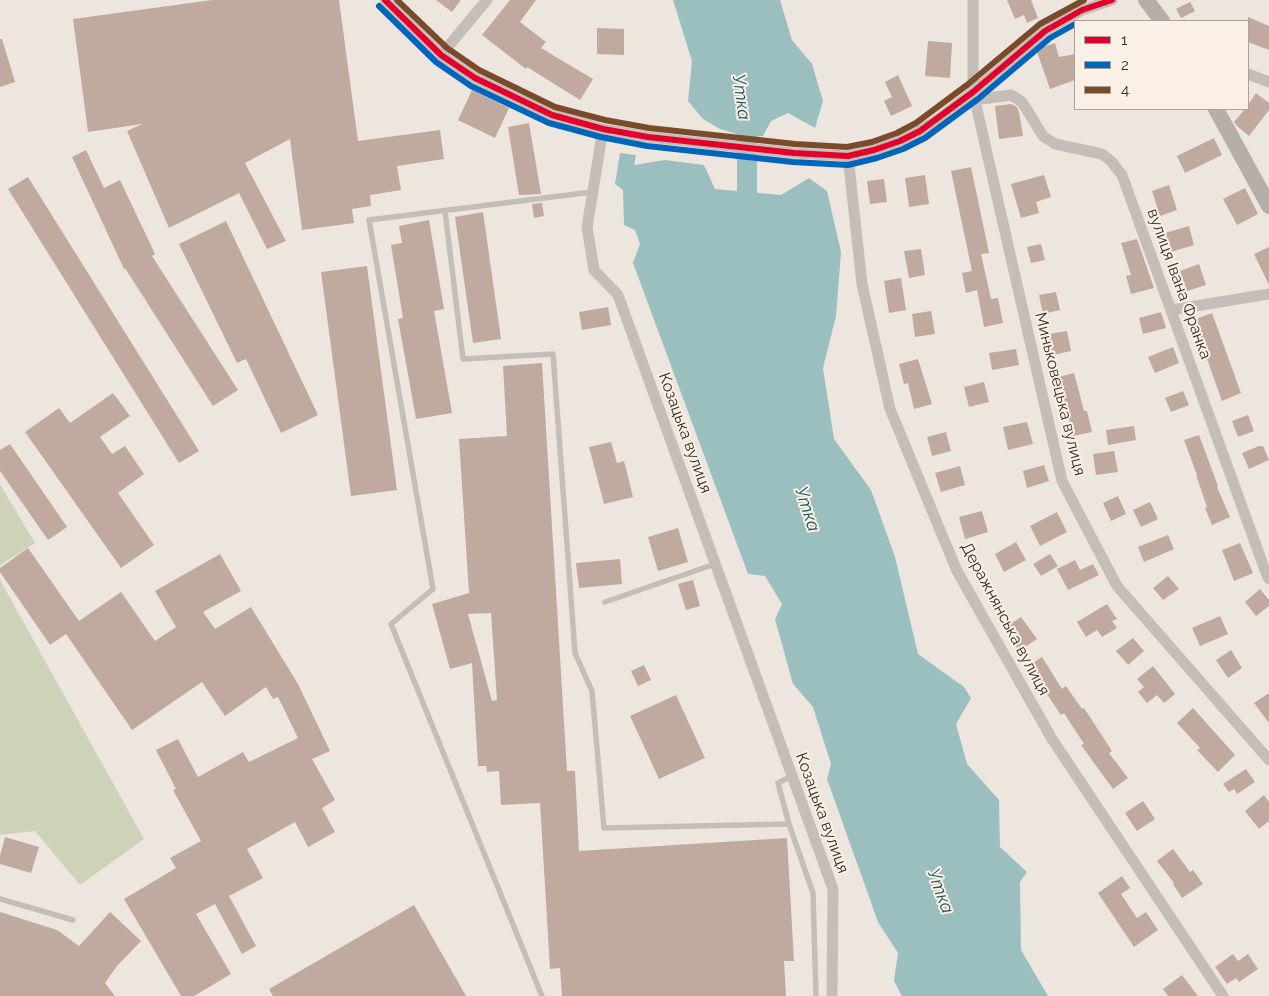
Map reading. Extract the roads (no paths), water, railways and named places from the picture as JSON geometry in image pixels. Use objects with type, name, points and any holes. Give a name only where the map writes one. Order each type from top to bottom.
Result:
[{"type":"main road","points":[[1146,0],[1161,20]]},
{"type":"main road","points":[[1217,110],[1269,206]]},
{"type":"street","points":[[385,0],[441,55],[475,78],[513,98],[552,115],[602,129],[648,137],[774,151],[848,156],[900,141],[941,117],[1045,31],[1082,10],[1112,0]]},
{"type":"street","points":[[441,55],[488,0]]},
{"type":"street","name":"Миньковецька вулиця","points":[[973,0],[973,92],[1062,481],[1117,586],[1269,760]]},
{"type":"street","points":[[1249,74],[1269,82]]},
{"type":"street","name":"вулиця Івана Франка","points":[[973,92],[982,99],[1011,95],[1022,102],[1043,136],[1055,144],[1102,154],[1112,161],[1122,175],[1269,578]]},
{"type":"street","name":"Козацька вулиця","points":[[602,129],[587,227],[594,270],[618,295],[833,890],[832,996]]},
{"type":"street","name":"Деражнянська вулиця","points":[[848,156],[862,284],[890,409],[957,571],[1052,739],[1223,996]]},
{"type":"street","points":[[1172,310],[1269,294]]},
{"type":"lane","points":[[542,996],[391,624],[433,589],[369,220],[592,192]]},
{"type":"lane","points":[[445,211],[463,359],[553,354],[575,653],[592,691],[604,828],[789,824]]},
{"type":"lane","points":[[605,602],[715,564]]},
{"type":"lane","points":[[792,776],[778,784],[789,824],[813,893],[816,996]]},
{"type":"lane","points":[[0,899],[73,920]]},
{"type":"water","points":[[673,0],[780,0],[792,40],[812,64],[823,101],[815,128],[788,113],[771,121],[763,136],[747,137],[720,129],[703,119],[688,101],[692,61]]},
{"type":"water","points":[[620,153],[636,155],[634,165],[665,160],[704,165],[715,189],[781,195],[809,178],[827,191],[841,252],[836,316],[823,368],[834,439],[871,490],[895,557],[918,654],[964,687],[971,698],[956,724],[967,764],[999,800],[1000,847],[1027,872],[1020,882],[1021,950],[1048,996],[902,996],[894,981],[898,953],[878,922],[827,779],[831,764],[813,707],[793,684],[775,619],[782,604],[765,576],[748,574],[633,263],[640,244],[635,230],[624,225],[623,190],[615,184]]},
{"type":"waterway","name":"Утка","points":[[743,112],[747,137],[747,217]]}]
